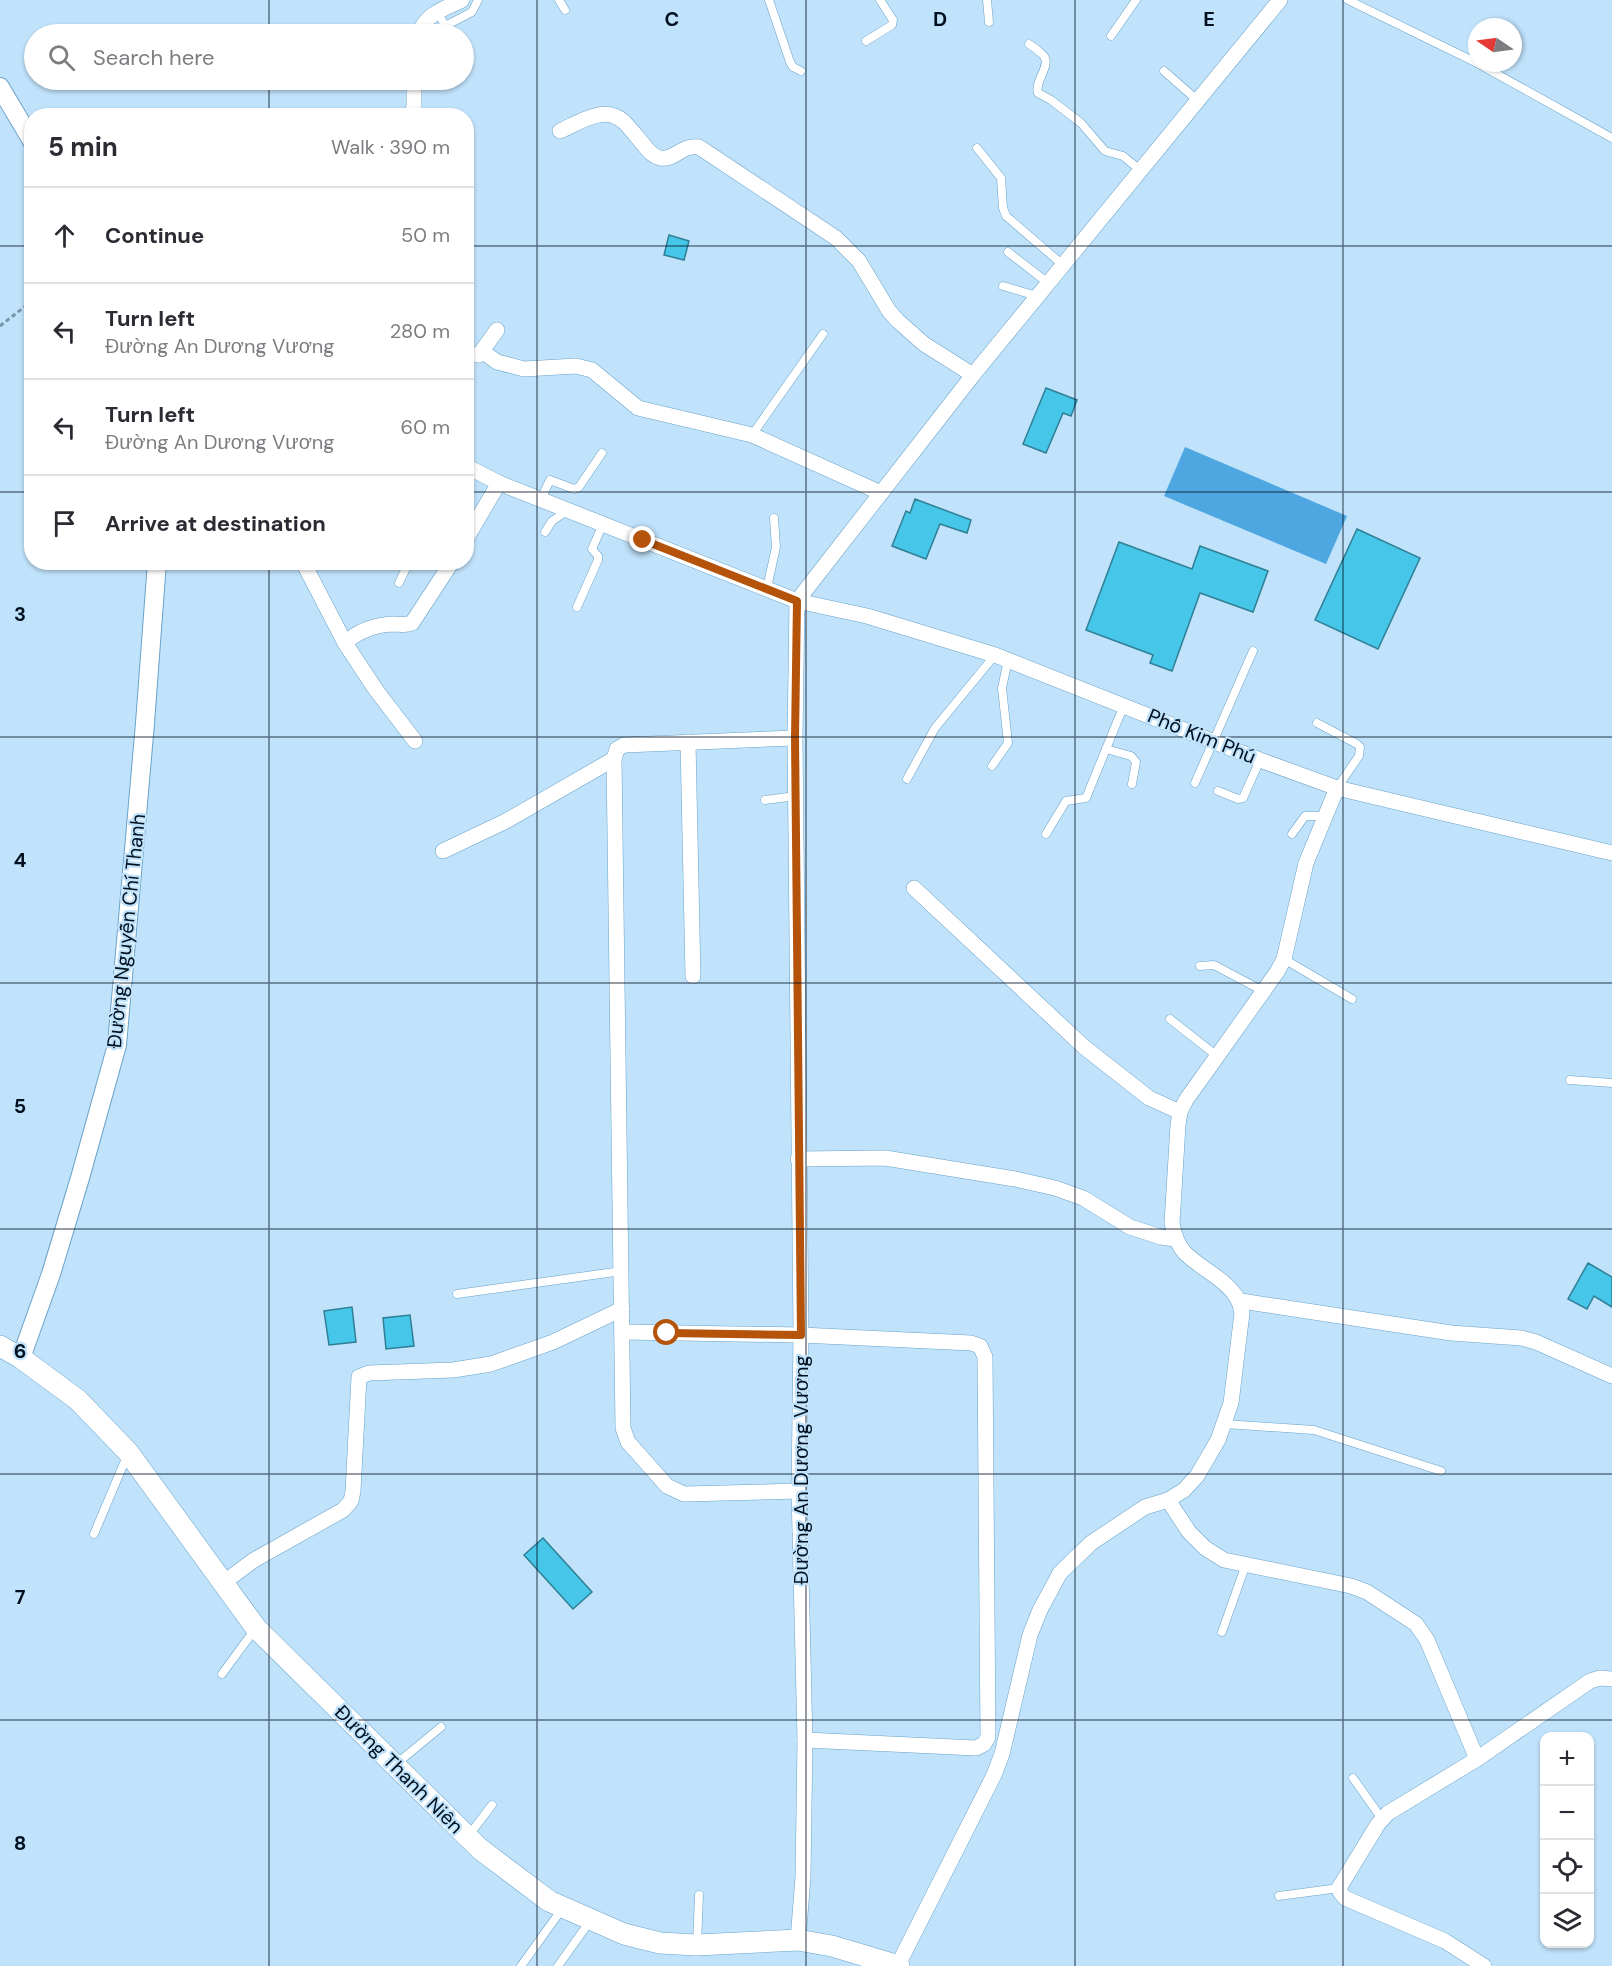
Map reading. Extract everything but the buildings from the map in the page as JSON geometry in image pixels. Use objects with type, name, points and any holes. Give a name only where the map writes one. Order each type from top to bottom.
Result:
[{"type":"main road","name":"Đường Thanh Niên","points":[[0,1346],[21,1358],[78,1400],[128,1452],[256,1628],[480,1849],[549,1901],[624,1934],[660,1943],[697,1945],[798,1940],[832,1946],[898,1966]]},
{"type":"street","points":[[424,24],[430,16],[462,0]]},
{"type":"street","points":[[474,470],[499,483],[797,601],[973,375],[1280,0]]},
{"type":"street","points":[[0,87],[24,128]]},
{"type":"street","points":[[414,90],[414,108]]},
{"type":"street","points":[[560,131],[595,114],[609,114],[623,121],[652,155],[662,159],[673,156],[684,148],[699,147],[836,238],[859,261],[889,311],[898,321],[938,354],[973,375]]},
{"type":"street","points":[[497,330],[474,351],[497,362],[524,369],[576,366],[592,370],[638,408],[752,435],[881,493]]},
{"type":"street","points":[[474,525],[499,483]]},
{"type":"street","name":"Đường Nguyễn Chí Thanh","points":[[21,1358],[51,1274],[117,1045],[156,570]]},
{"type":"street","points":[[309,570],[345,643],[376,690],[415,741]]},
{"type":"street","points":[[345,643],[355,633],[366,628],[396,624],[406,626],[412,623],[447,570]]},
{"type":"street","name":"Phố Kim Phú","points":[[797,601],[867,616],[1002,658],[1337,788],[1612,853]]},
{"type":"street","name":"Đường An Dương Vương","points":[[797,601],[795,738],[801,1335],[799,1491],[805,1740],[803,1877],[798,1940]]},
{"type":"street","points":[[795,738],[624,745],[617,750],[614,759],[623,1428],[628,1442],[667,1486],[684,1494],[799,1491]]},
{"type":"street","points":[[688,742],[693,976]]},
{"type":"street","points":[[443,851],[507,821],[614,759]]},
{"type":"street","points":[[898,1966],[994,1775],[1002,1754],[1030,1635],[1040,1610],[1060,1573],[1091,1543],[1145,1508],[1168,1500],[1184,1490],[1197,1476],[1225,1424],[1231,1402],[1242,1313],[1240,1301],[1234,1291],[1184,1252],[1175,1239],[1172,1223],[1180,1112],[1186,1100],[1277,972],[1284,958],[1306,863],[1337,788]]},
{"type":"street","points":[[914,888],[1084,1047],[1149,1098],[1180,1112]]},
{"type":"street","points":[[798,1159],[885,1158],[1015,1179],[1055,1188],[1083,1198],[1130,1227],[1175,1239]]},
{"type":"street","points":[[1240,1301],[1451,1333],[1521,1338],[1536,1342],[1612,1376]]},
{"type":"street","points":[[224,1583],[254,1560],[343,1510],[351,1501],[359,1377],[369,1373],[453,1370],[491,1364],[553,1342],[622,1310]]},
{"type":"street","points":[[623,1332],[801,1335],[971,1343],[980,1346],[985,1357],[988,1737],[984,1744],[976,1748],[805,1740]]},
{"type":"street","points":[[1168,1500],[1189,1532],[1205,1548],[1224,1560],[1351,1586],[1367,1592],[1416,1624],[1427,1640],[1477,1759]]},
{"type":"street","points":[[1484,1966],[1445,1941],[1345,1898],[1339,1888],[1382,1819],[1399,1805],[1477,1759],[1590,1681],[1600,1678],[1612,1679]]},
{"type":"lane","points":[[449,24],[472,12],[478,0]]},
{"type":"lane","points":[[559,0],[565,10]]},
{"type":"lane","points":[[769,0],[790,62],[793,67],[801,71]]},
{"type":"lane","points":[[867,41],[892,25],[893,20],[880,0]]},
{"type":"lane","points":[[987,0],[989,22]]},
{"type":"lane","points":[[1111,36],[1136,0]]},
{"type":"lane","points":[[1348,0],[1468,59]]},
{"type":"lane","points":[[438,12],[444,24]]},
{"type":"lane","points":[[1029,44],[1044,57],[1046,62],[1037,86],[1038,93],[1081,123],[1105,151],[1123,156],[1140,170]]},
{"type":"lane","points":[[1164,71],[1197,100]]},
{"type":"lane","points":[[1493,72],[1612,138]]},
{"type":"lane","points":[[977,148],[1001,178],[1006,216],[1063,265]]},
{"type":"lane","points":[[1008,252],[1048,284]]},
{"type":"lane","points":[[1003,286],[1037,296]]},
{"type":"lane","points":[[752,435],[824,334]]},
{"type":"lane","points":[[541,499],[550,480],[574,489],[579,487],[602,453]]},
{"type":"lane","points":[[544,532],[552,521],[568,510]]},
{"type":"lane","points":[[767,588],[776,547],[774,518]]},
{"type":"lane","points":[[577,607],[598,560],[598,556],[592,549],[603,524]]},
{"type":"lane","points":[[399,583],[405,570]]},
{"type":"lane","points":[[1195,783],[1253,651]]},
{"type":"lane","points":[[992,766],[1008,743],[1002,688],[1002,658]]},
{"type":"lane","points":[[907,779],[934,728],[1002,658]]},
{"type":"lane","points":[[1046,834],[1066,801],[1086,798],[1124,705]]},
{"type":"lane","points":[[1317,723],[1360,747],[1359,756],[1337,788]]},
{"type":"lane","points":[[1106,749],[1131,756],[1136,762],[1132,784]]},
{"type":"lane","points":[[1218,791],[1238,799],[1243,798],[1260,760]]},
{"type":"lane","points":[[765,800],[796,796]]},
{"type":"lane","points":[[1292,834],[1305,816],[1325,816]]},
{"type":"lane","points":[[1284,958],[1352,999]]},
{"type":"lane","points":[[1200,966],[1214,965],[1263,992]]},
{"type":"lane","points":[[1170,1019],[1217,1056]]},
{"type":"lane","points":[[1570,1080],[1612,1083]]},
{"type":"lane","points":[[457,1294],[622,1271]]},
{"type":"lane","points":[[1225,1424],[1314,1430],[1442,1471]]},
{"type":"lane","points":[[94,1534],[128,1452]]},
{"type":"lane","points":[[1222,1632],[1246,1564]]},
{"type":"lane","points":[[222,1674],[256,1628]]},
{"type":"lane","points":[[395,1765],[441,1727]]},
{"type":"lane","points":[[1353,1778],[1382,1819]]},
{"type":"lane","points":[[468,1837],[492,1805]]},
{"type":"lane","points":[[1279,1896],[1339,1888]]},
{"type":"lane","points":[[697,1945],[699,1895]]},
{"type":"lane","points":[[521,1966],[563,1907]]},
{"type":"lane","points":[[558,1966],[591,1920]]},
{"type":"path","points":[[0,326],[24,307]]},
{"type":"water","points":[[1185,447],[1347,516],[1326,564],[1164,496]]},
{"type":"route","points":[[643,540],[797,601],[795,738],[801,1335],[667,1333]]}]
